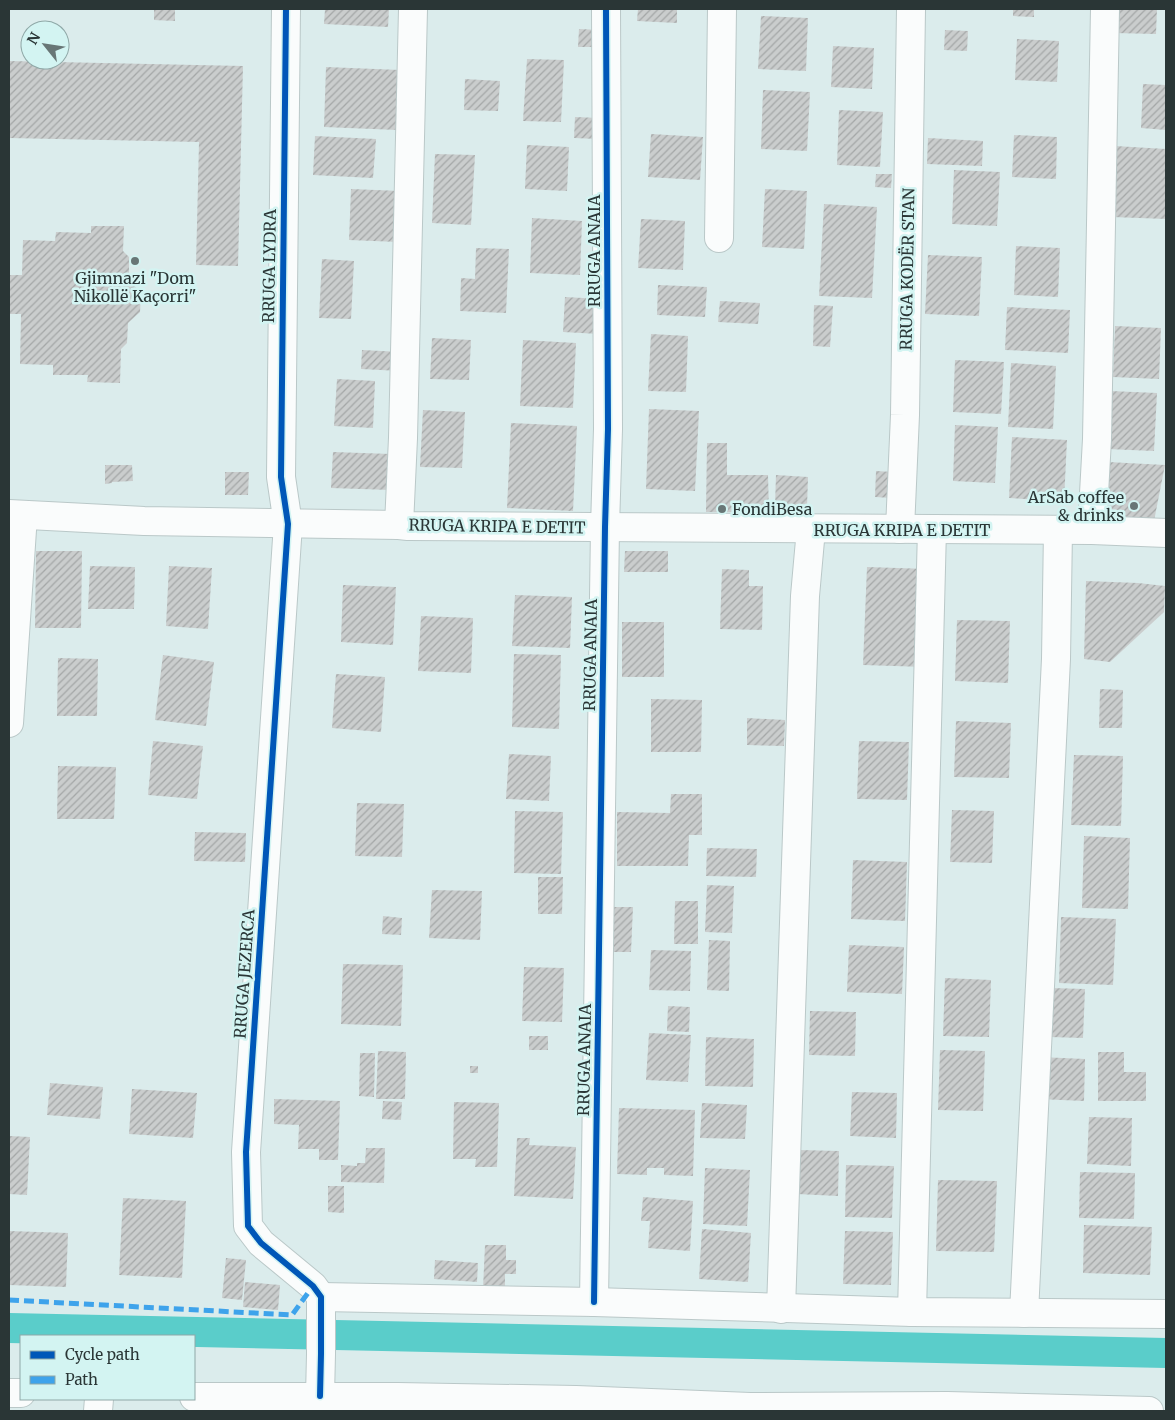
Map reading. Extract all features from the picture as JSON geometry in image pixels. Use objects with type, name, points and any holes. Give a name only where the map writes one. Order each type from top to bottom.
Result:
[{"type":"street","name":"RRUGA LYDRA","points":[[286,9],[281,478],[288,524]]},
{"type":"street","points":[[399,525],[403,438],[413,9]]},
{"type":"street","name":"RRUGA ANAIA","points":[[594,1302],[608,429],[606,9]]},
{"type":"street","points":[[719,238],[722,9]]},
{"type":"street","name":"RRUGA KODËR STAN","points":[[900,529],[905,415],[911,9]]},
{"type":"street","points":[[1092,530],[1097,429],[1105,9]]},
{"type":"street","name":"RRUGA KRIPA E DETIT","points":[[16,515],[144,521],[408,526],[1092,530],[1166,533]]},
{"type":"street","points":[[9,723],[16,515]]},
{"type":"street","name":"RRUGA JEZERCA","points":[[288,524],[246,1152],[248,1226],[260,1243],[313,1286],[322,1304]]},
{"type":"street","points":[[781,1309],[805,596],[811,529]]},
{"type":"street","points":[[912,1312],[932,529]]},
{"type":"street","points":[[1024,1313],[1056,659],[1058,530]]},
{"type":"street","points":[[320,1396],[322,1304],[594,1302],[912,1312],[1166,1314]]},
{"type":"street","points":[[195,1401],[320,1396],[398,1404],[750,1409],[1149,1411]]},
{"type":"building","points":[[154,9],[175,9],[175,21],[154,20]]},
{"type":"building","points":[[325,9],[389,9],[388,27],[324,24]]},
{"type":"building","points":[[638,9],[677,9],[677,23],[637,21]]},
{"type":"building","points":[[1013,9],[1034,9],[1034,17],[1013,16]]},
{"type":"building","points":[[1115,9],[1157,9],[1156,34],[1114,33]]},
{"type":"building","points":[[761,16],[808,18],[806,71],[758,69]]},
{"type":"building","points":[[579,29],[600,30],[599,47],[578,47]]},
{"type":"building","points":[[945,30],[968,31],[967,51],[944,50]]},
{"type":"building","points":[[1017,39],[1059,41],[1057,82],[1015,80]]},
{"type":"building","points":[[833,46],[874,48],[872,89],[831,87]]},
{"type":"building","points":[[527,59],[564,60],[561,122],[523,121]]},
{"type":"building","points":[[9,61],[20,61],[20,70],[70,70],[70,62],[243,66],[238,266],[196,265],[199,142],[9,138]]},
{"type":"building","points":[[326,67],[400,70],[397,130],[324,127]]},
{"type":"building","points":[[465,79],[500,81],[498,111],[464,110]]},
{"type":"building","points":[[1143,84],[1166,85],[1166,130],[1141,128]]},
{"type":"building","points":[[763,90],[810,92],[807,151],[761,149]]},
{"type":"building","points":[[839,110],[883,112],[880,167],[837,165]]},
{"type":"building","points":[[575,117],[599,118],[598,139],[574,138]]},
{"type":"building","points":[[651,134],[703,137],[700,180],[648,177]]},
{"type":"building","points":[[1014,135],[1057,137],[1056,179],[1012,177]]},
{"type":"building","points":[[315,136],[376,139],[373,178],[313,175]]},
{"type":"building","points":[[928,138],[983,141],[982,166],[927,164]]},
{"type":"building","points":[[527,145],[569,147],[567,191],[525,189]]},
{"type":"building","points":[[1115,146],[1166,149],[1166,219],[1112,217]]},
{"type":"building","points":[[435,154],[475,155],[471,225],[432,223]]},
{"type":"building","points":[[954,170],[1000,172],[997,226],[952,224]]},
{"type":"building","points":[[876,174],[892,174],[891,188],[875,187]]},
{"type":"building","points":[[351,189],[400,191],[398,242],[349,240]]},
{"type":"building","points":[[765,189],[807,191],[804,249],[762,247]]},
{"type":"building","points":[[824,204],[877,207],[872,298],[819,296]]},
{"type":"building","points":[[532,218],[582,221],[580,275],[530,273]]},
{"type":"building","points":[[641,219],[685,221],[683,270],[638,268]]},
{"type":"building","points":[[91,226],[124,226],[123,251],[129,257],[129,280],[141,293],[140,312],[128,323],[127,343],[121,349],[120,383],[87,382],[88,375],[53,375],[53,365],[20,364],[21,314],[9,314],[9,275],[22,275],[23,240],[55,241],[56,232],[91,233]]},
{"type":"building","points":[[1016,246],[1060,248],[1058,297],[1014,295]]},
{"type":"building","points":[[476,248],[509,249],[506,313],[460,311],[461,278],[475,279]]},
{"type":"building","points":[[928,255],[982,257],[979,316],[925,314]]},
{"type":"building","points":[[322,259],[354,261],[351,319],[319,318]]},
{"type":"building","points":[[658,285],[707,287],[705,317],[657,315]]},
{"type":"building","points":[[565,297],[601,299],[599,334],[563,332]]},
{"type":"building","points":[[720,301],[760,303],[758,324],[718,322]]},
{"type":"building","points":[[814,305],[833,306],[830,347],[813,346]]},
{"type":"building","points":[[1007,307],[1070,310],[1068,353],[1005,350]]},
{"type":"building","points":[[1115,326],[1161,328],[1159,379],[1113,377]]},
{"type":"building","points":[[651,334],[688,336],[686,392],[648,391]]},
{"type":"building","points":[[432,338],[471,340],[469,380],[430,379]]},
{"type":"building","points":[[523,340],[576,343],[573,408],[520,406]]},
{"type":"building","points":[[362,350],[401,352],[400,371],[361,369]]},
{"type":"building","points":[[955,360],[1004,362],[1001,414],[953,412]]},
{"type":"building","points":[[1011,363],[1056,366],[1053,429],[1008,427]]},
{"type":"building","points":[[337,379],[375,381],[373,428],[334,426]]},
{"type":"building","points":[[1110,391],[1157,393],[1154,451],[1107,449]]},
{"type":"building","points":[[649,409],[699,411],[695,491],[646,489]]},
{"type":"building","points":[[423,410],[465,412],[462,468],[420,467]]},
{"type":"building","points":[[511,423],[577,426],[573,511],[507,508]]},
{"type":"building","points":[[955,425],[998,427],[995,483],[953,481]]},
{"type":"building","points":[[1012,437],[1067,440],[1064,501],[1009,498]]},
{"type":"building","points":[[707,443],[727,443],[727,475],[768,475],[769,512],[706,512]]},
{"type":"building","points":[[333,452],[391,454],[390,490],[331,488]]},
{"type":"building","points":[[1108,462],[1165,465],[1153,526],[1096,524]]},
{"type":"building","points":[[105,465],[132,465],[133,481],[105,484]]},
{"type":"building","points":[[876,471],[893,472],[892,498],[875,497]]},
{"type":"building","points":[[225,472],[249,472],[248,495],[225,495]]},
{"type":"building","points":[[776,475],[808,477],[807,507],[775,506]]},
{"type":"building","points":[[36,551],[82,551],[81,628],[35,628]]},
{"type":"building","points":[[625,551],[668,551],[668,572],[624,572]]},
{"type":"building","points":[[90,566],[135,567],[134,609],[88,609]]},
{"type":"building","points":[[169,566],[212,568],[208,629],[166,626]]},
{"type":"building","points":[[867,567],[928,569],[925,667],[863,665]]},
{"type":"building","points":[[722,569],[749,570],[749,586],[763,586],[762,630],[720,629]]},
{"type":"building","points":[[1086,581],[1165,586],[1164,612],[1110,662],[1084,659]]},
{"type":"building","points":[[343,585],[396,587],[393,645],[341,642]]},
{"type":"building","points":[[515,595],[572,597],[570,648],[512,646]]},
{"type":"building","points":[[421,616],[473,618],[471,673],[418,671]]},
{"type":"building","points":[[957,620],[1010,621],[1008,683],[955,681]]},
{"type":"building","points":[[622,622],[664,622],[664,677],[622,677]]},
{"type":"building","points":[[514,654],[561,655],[559,729],[512,727]]},
{"type":"building","points":[[163,655],[214,662],[206,726],[155,720]]},
{"type":"building","points":[[58,658],[98,659],[97,716],[57,716]]},
{"type":"building","points":[[336,674],[385,677],[381,732],[332,728]]},
{"type":"building","points":[[1100,689],[1123,690],[1122,728],[1099,728]]},
{"type":"building","points":[[651,699],[702,700],[701,752],[651,752]]},
{"type":"building","points":[[747,718],[785,720],[784,746],[747,745]]},
{"type":"building","points":[[956,721],[1011,723],[1009,778],[954,777]]},
{"type":"building","points":[[153,741],[203,746],[197,799],[148,795]]},
{"type":"building","points":[[859,741],[909,742],[907,800],[857,799]]},
{"type":"building","points":[[509,754],[551,756],[549,801],[506,799]]},
{"type":"building","points":[[1074,755],[1123,756],[1121,826],[1071,825]]},
{"type":"building","points":[[58,766],[116,767],[114,819],[57,819]]},
{"type":"building","points":[[671,794],[702,794],[702,835],[689,835],[688,866],[617,866],[617,812],[670,813]]},
{"type":"building","points":[[357,803],[404,804],[402,857],[355,856]]},
{"type":"building","points":[[952,810],[994,811],[992,863],[950,862]]},
{"type":"building","points":[[515,811],[563,812],[561,874],[514,873]]},
{"type":"building","points":[[195,832],[246,833],[245,862],[194,861]]},
{"type":"building","points":[[1084,836],[1130,838],[1128,909],[1082,908]]},
{"type":"building","points":[[707,848],[757,849],[756,877],[706,876]]},
{"type":"building","points":[[853,860],[907,862],[905,921],[851,919]]},
{"type":"building","points":[[538,877],[563,877],[562,914],[538,914]]},
{"type":"building","points":[[707,885],[734,886],[732,933],[705,932]]},
{"type":"building","points":[[432,890],[482,891],[480,940],[429,938]]},
{"type":"building","points":[[675,901],[698,901],[698,944],[674,944]]},
{"type":"building","points":[[610,907],[633,907],[631,952],[609,952]]},
{"type":"building","points":[[383,916],[402,918],[401,935],[382,934]]},
{"type":"building","points":[[1061,917],[1116,919],[1113,985],[1059,983]]},
{"type":"building","points":[[709,940],[730,941],[729,991],[707,990]]},
{"type":"building","points":[[849,945],[904,947],[902,994],[847,992]]},
{"type":"building","points":[[651,950],[691,951],[690,991],[649,990]]},
{"type":"building","points":[[343,964],[403,965],[401,1026],[341,1024]]},
{"type":"building","points":[[524,967],[564,968],[562,1022],[522,1021]]},
{"type":"building","points":[[945,978],[991,980],[989,1037],[943,1036]]},
{"type":"building","points":[[1051,988],[1085,989],[1083,1038],[1050,1037]]},
{"type":"building","points":[[668,1006],[690,1007],[689,1032],[667,1031]]},
{"type":"building","points":[[810,1011],[856,1012],[855,1056],[809,1055]]},
{"type":"building","points":[[649,1033],[691,1035],[688,1082],[646,1080]]},
{"type":"building","points":[[529,1036],[548,1036],[548,1050],[529,1050]]},
{"type":"building","points":[[706,1037],[754,1039],[753,1087],[705,1086]]},
{"type":"building","points":[[940,1050],[985,1051],[983,1111],[938,1110]]},
{"type":"building","points":[[378,1051],[406,1052],[405,1099],[376,1099]]},
{"type":"building","points":[[1098,1052],[1124,1052],[1124,1072],[1146,1072],[1146,1101],[1098,1101]]},
{"type":"building","points":[[360,1053],[375,1053],[374,1097],[359,1096]]},
{"type":"building","points":[[1040,1057],[1085,1059],[1084,1101],[1039,1099]]},
{"type":"building","points":[[470,1066],[478,1066],[478,1073],[470,1073]]},
{"type":"building","points":[[50,1083],[103,1087],[100,1119],[47,1115]]},
{"type":"building","points":[[132,1089],[197,1093],[193,1138],[129,1134]]},
{"type":"building","points":[[852,1092],[897,1093],[896,1138],[850,1136]]},
{"type":"building","points":[[274,1099],[340,1101],[338,1160],[319,1160],[319,1149],[298,1149],[299,1125],[274,1124]]},
{"type":"building","points":[[383,1101],[402,1102],[401,1120],[382,1119]]},
{"type":"building","points":[[454,1102],[499,1103],[497,1167],[475,1167],[476,1159],[453,1159]]},
{"type":"building","points":[[702,1103],[747,1105],[745,1139],[700,1138]]},
{"type":"building","points":[[619,1108],[695,1110],[693,1176],[664,1175],[664,1168],[647,1168],[647,1175],[617,1174]]},
{"type":"building","points":[[1089,1117],[1132,1118],[1131,1166],[1087,1164]]},
{"type":"building","points":[[9,1136],[30,1137],[27,1195],[9,1194]]},
{"type":"building","points":[[517,1138],[530,1138],[529,1145],[576,1147],[573,1199],[514,1196]]},
{"type":"building","points":[[366,1148],[385,1148],[384,1183],[341,1182],[341,1165],[357,1166],[357,1163],[365,1163]]},
{"type":"building","points":[[799,1150],[839,1151],[838,1196],[797,1194]]},
{"type":"building","points":[[846,1165],[894,1166],[892,1218],[845,1217]]},
{"type":"building","points":[[705,1168],[750,1170],[747,1226],[703,1224]]},
{"type":"building","points":[[1080,1172],[1135,1173],[1134,1219],[1079,1218]]},
{"type":"building","points":[[938,1180],[997,1181],[994,1252],[936,1251]]},
{"type":"building","points":[[328,1186],[344,1186],[344,1213],[328,1212]]},
{"type":"building","points":[[643,1197],[693,1201],[690,1251],[648,1248],[650,1221],[641,1221]]},
{"type":"building","points":[[123,1198],[186,1201],[182,1278],[119,1275]]},
{"type":"building","points":[[1084,1225],[1152,1227],[1150,1275],[1083,1273]]},
{"type":"building","points":[[702,1229],[751,1233],[748,1282],[699,1279]]},
{"type":"building","points":[[9,1231],[68,1233],[66,1287],[9,1285]]},
{"type":"building","points":[[845,1231],[893,1232],[891,1285],[843,1284]]},
{"type":"building","points":[[485,1245],[506,1245],[506,1260],[516,1260],[516,1274],[505,1274],[505,1289],[483,1289]]},
{"type":"building","points":[[226,1258],[246,1260],[242,1300],[222,1298]]},
{"type":"building","points":[[435,1260],[478,1263],[477,1282],[434,1279]]},
{"type":"building","points":[[245,1282],[280,1285],[278,1310],[243,1307]]},
{"type":"waterway","points":[[9,1328],[1166,1353]]},
{"type":"marked path","points":[[9,1300],[292,1315],[313,1286]]},
{"type":"cycle path","points":[[286,9],[281,477],[288,524],[246,1152],[248,1226],[261,1243],[313,1286],[321,1297],[320,1396]]},
{"type":"cycle path","points":[[594,1302],[608,429],[606,9]]},
{"type":"place","name":"Gjimnazi \"Dom Nikollë Kaçorri\"","points":[[135,261]]},
{"type":"place","name":"ArSab coffee & drinks","points":[[1134,506]]},
{"type":"place","name":"FondiBesa","points":[[722,509]]}]
